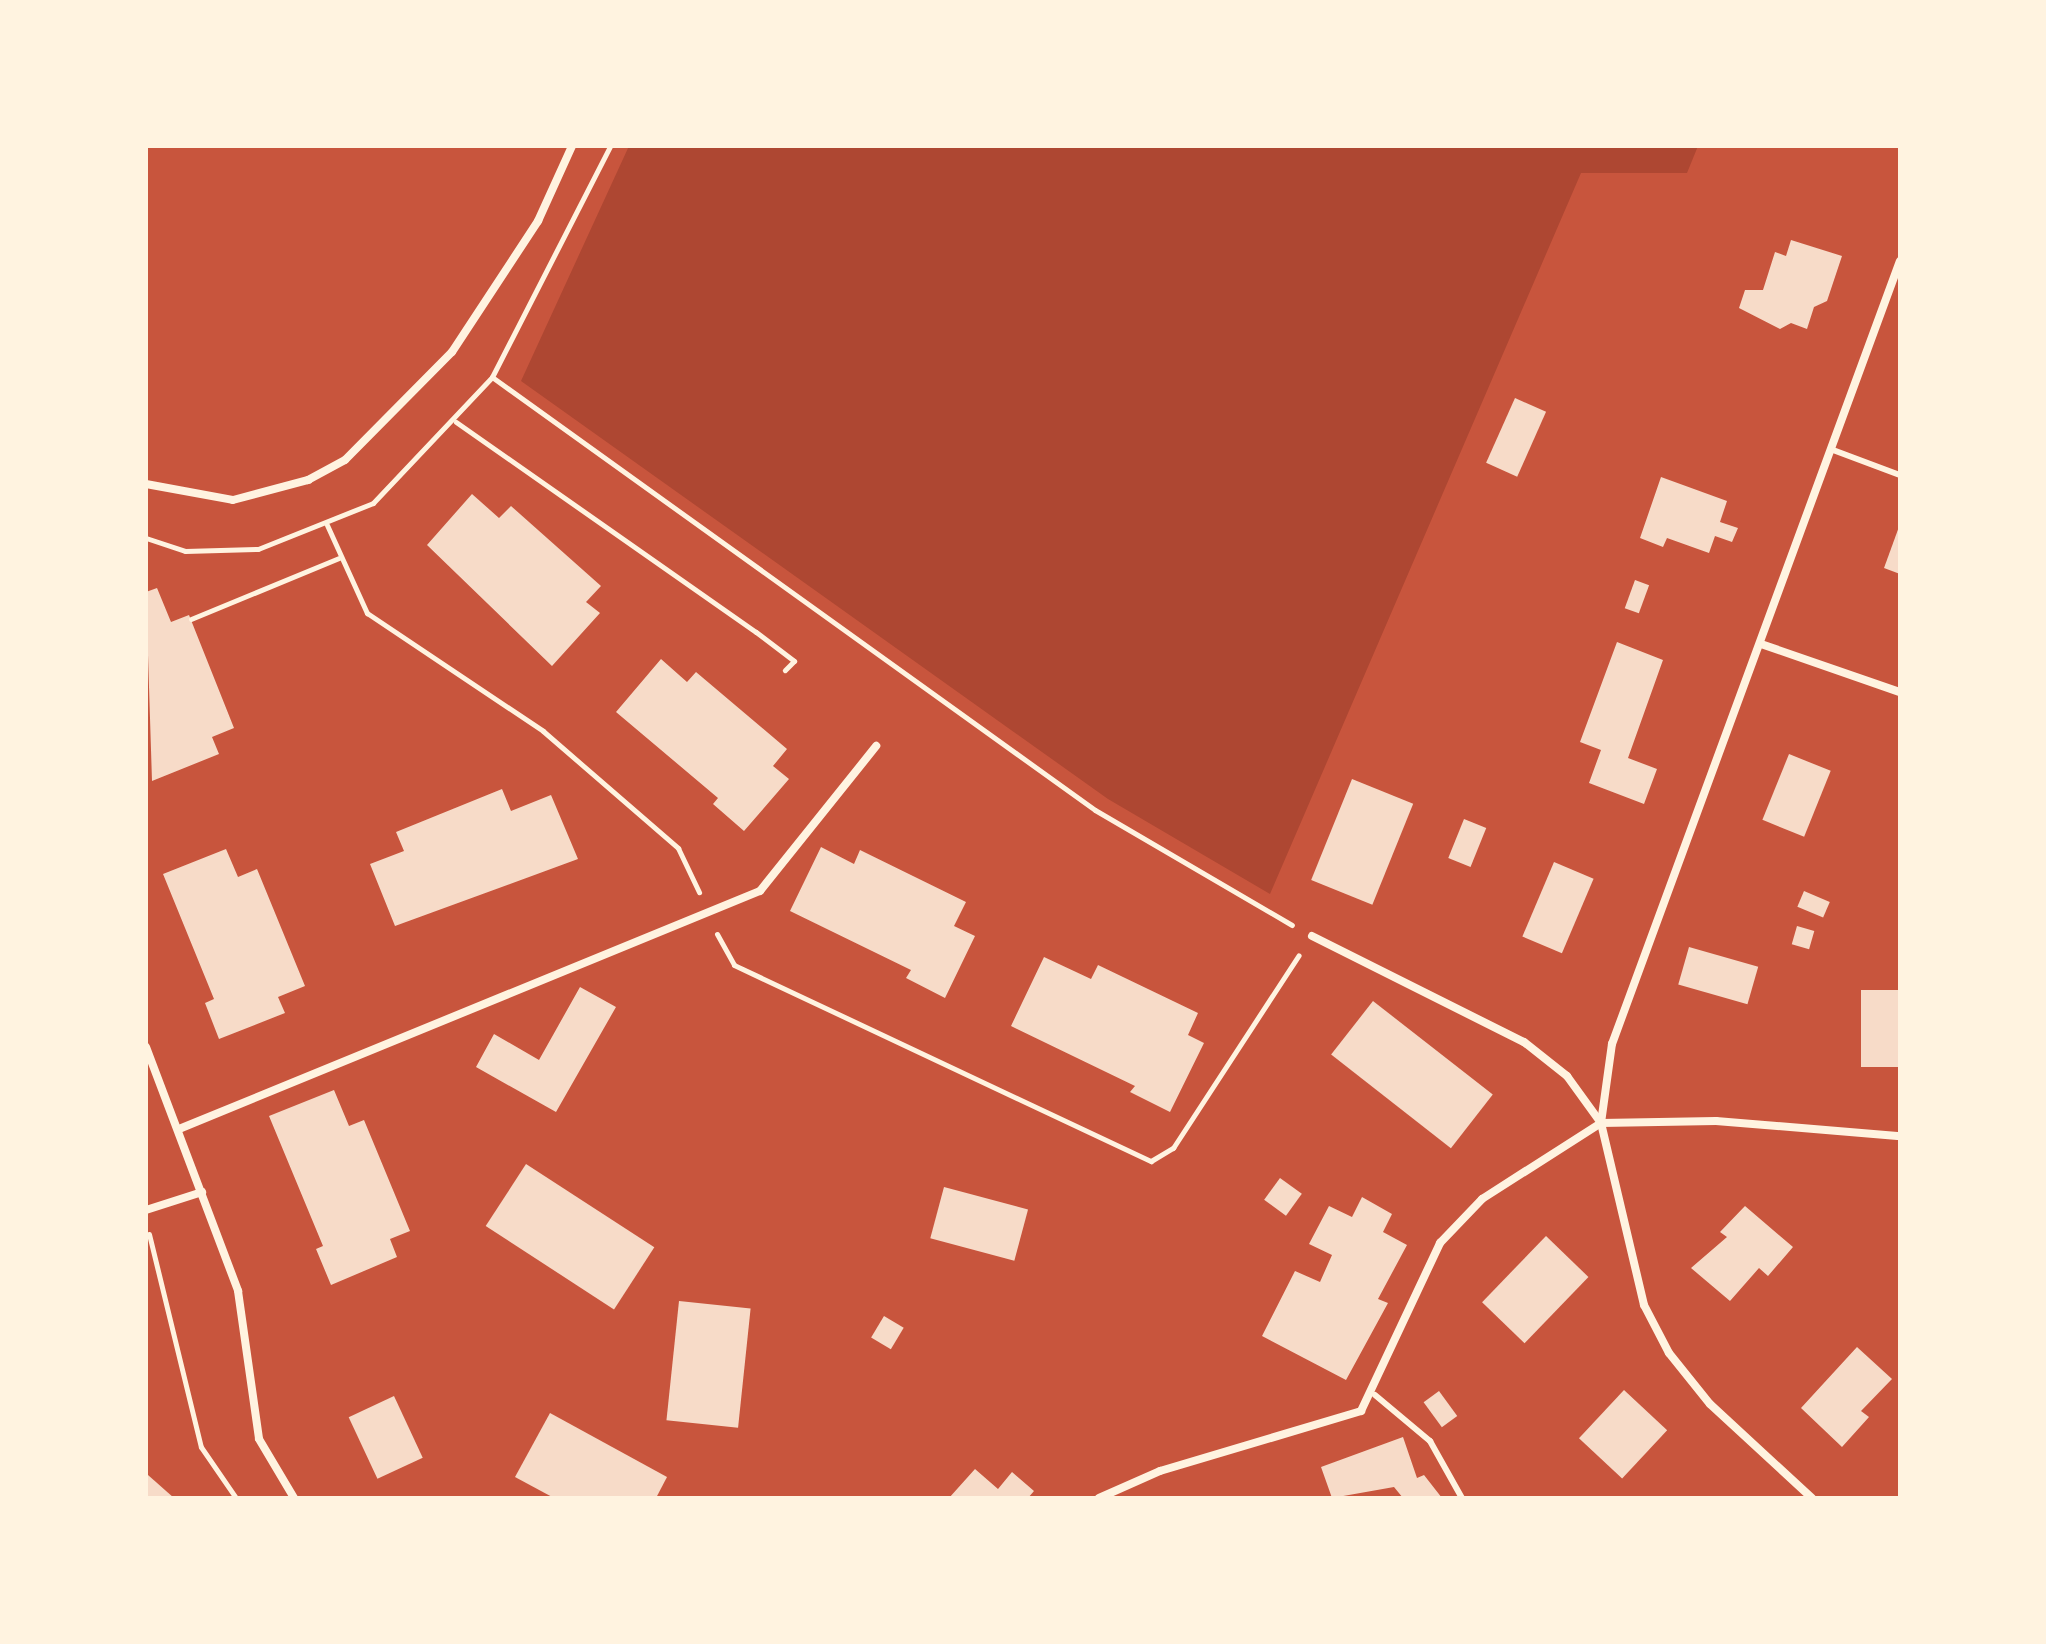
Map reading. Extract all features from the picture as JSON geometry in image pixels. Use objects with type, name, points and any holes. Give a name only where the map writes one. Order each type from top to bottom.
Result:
[{"type":"street","points":[[146,484],[233,500],[308,480],[345,460],[452,352],[538,221],[572,146]]},
{"type":"street","points":[[1812,1498],[1710,1404],[1658,1333],[1640,1292],[1601,1123],[1612,1044],[1900,261]]},
{"type":"street","points":[[1761,644],[1900,692]]},
{"type":"street","points":[[179,1129],[709,912],[767,884],[876,746]]},
{"type":"street","points":[[1312,936],[1524,1042],[1567,1076],[1601,1123]]},
{"type":"street","points":[[146,1047],[238,1291],[259,1439],[294,1498]]},
{"type":"street","points":[[1099,1498],[1204,1457],[1345,1420],[1375,1395],[1406,1305],[1440,1243],[1482,1199],[1601,1123],[1716,1121],[1900,1136]]},
{"type":"street","points":[[146,1210],[202,1192]]},
{"type":"lane","points":[[1833,450],[1900,475]]},
{"type":"lane","points":[[1375,1395],[1430,1441],[1462,1498]]},
{"type":"path","points":[[327,525],[359,603],[382,625],[527,718],[678,848],[734,965],[1151,1161],[1173,1148],[1312,936],[1117,825],[492,377]]},
{"type":"path","points":[[456,422],[756,632],[794,661],[785,670]]},
{"type":"path","points":[[191,619],[339,558]]},
{"type":"path","points":[[146,1225],[173,1309],[201,1447],[236,1498]]},
{"type":"shaded area","points":[[629,146],[1698,146],[1687,173],[1581,173],[1270,894],[1108,799],[521,381]]},
{"type":"building","points":[[1791,240],[1842,256],[1827,301],[1814,307],[1807,329],[1791,323],[1780,329],[1739,308],[1745,290],[1763,290],[1775,252],[1786,256]]},
{"type":"building","points":[[1515,398],[1546,412],[1517,477],[1486,463]]},
{"type":"building","points":[[1661,477],[1727,501],[1720,522],[1738,528],[1732,542],[1715,536],[1709,553],[1667,538],[1663,547],[1640,538]]},
{"type":"building","points":[[472,494],[499,518],[511,506],[601,586],[586,602],[600,613],[552,666],[427,545]]},
{"type":"building","points":[[1900,524],[1900,574],[1884,568]]},
{"type":"building","points":[[1635,580],[1649,585],[1639,613],[1625,608]]},
{"type":"building","points":[[157,588],[171,622],[189,615],[234,728],[212,737],[219,754],[152,781],[146,592]]},
{"type":"building","points":[[1617,642],[1663,660],[1628,758],[1657,769],[1644,804],[1589,783],[1601,750],[1580,742]]},
{"type":"building","points":[[661,659],[687,682],[696,672],[787,749],[773,766],[789,779],[744,831],[713,804],[718,798],[616,712]]},
{"type":"building","points":[[1789,754],[1831,771],[1804,837],[1762,820]]},
{"type":"building","points":[[1352,779],[1413,804],[1372,905],[1311,880]]},
{"type":"building","points":[[502,789],[511,811],[551,795],[578,859],[395,926],[370,864],[404,851],[396,832]]},
{"type":"building","points":[[1464,819],[1486,828],[1471,867],[1448,858]]},
{"type":"building","points":[[821,847],[854,864],[860,850],[966,902],[954,926],[975,936],[945,998],[906,978],[911,970],[790,911]]},
{"type":"building","points":[[226,849],[238,877],[257,869],[305,986],[278,997],[285,1013],[219,1039],[205,1003],[214,999],[163,874]]},
{"type":"building","points":[[1554,862],[1594,879],[1562,953],[1522,937]]},
{"type":"building","points":[[1804,891],[1830,902],[1823,918],[1797,907]]},
{"type":"building","points":[[1797,926],[1814,931],[1809,949],[1792,944]]},
{"type":"building","points":[[1689,947],[1758,967],[1747,1004],[1678,984]]},
{"type":"building","points":[[1044,957],[1091,979],[1098,965],[1198,1013],[1188,1035],[1204,1043],[1170,1112],[1130,1092],[1135,1086],[1011,1026]]},
{"type":"building","points":[[580,987],[616,1007],[556,1112],[476,1067],[494,1034],[539,1060]]},
{"type":"building","points":[[1861,990],[1900,990],[1900,1067],[1861,1067]]},
{"type":"building","points":[[1373,1001],[1493,1095],[1451,1148],[1331,1055]]},
{"type":"building","points":[[334,1090],[349,1126],[364,1120],[410,1231],[390,1239],[397,1257],[331,1285],[316,1249],[323,1246],[269,1116]]},
{"type":"building","points":[[526,1164],[654,1247],[614,1309],[486,1226]]},
{"type":"building","points":[[1280,1178],[1302,1194],[1286,1216],[1264,1200]]},
{"type":"building","points":[[944,1187],[1028,1210],[1014,1261],[930,1238]]},
{"type":"building","points":[[1362,1197],[1392,1214],[1383,1232],[1407,1245],[1378,1299],[1388,1303],[1346,1380],[1262,1336],[1295,1271],[1320,1282],[1332,1255],[1309,1244],[1329,1206],[1352,1217]]},
{"type":"building","points":[[1745,1206],[1793,1247],[1768,1276],[1759,1268],[1730,1301],[1691,1268],[1727,1237],[1720,1232]]},
{"type":"building","points":[[1546,1236],[1588,1277],[1525,1343],[1482,1302]]},
{"type":"building","points":[[679,1301],[751,1309],[738,1428],[666,1420]]},
{"type":"building","points":[[884,1316],[904,1328],[891,1349],[871,1337]]},
{"type":"building","points":[[1857,1347],[1892,1379],[1861,1411],[1869,1417],[1842,1447],[1801,1408]]},
{"type":"building","points":[[1624,1390],[1667,1430],[1622,1479],[1579,1438]]},
{"type":"building","points":[[1439,1391],[1457,1416],[1442,1427],[1424,1402]]},
{"type":"building","points":[[394,1396],[423,1458],[377,1479],[349,1417]]},
{"type":"building","points":[[550,1413],[667,1477],[656,1498],[554,1498],[515,1477]]},
{"type":"building","points":[[1403,1437],[1417,1478],[1424,1475],[1442,1498],[1403,1498],[1394,1487],[1332,1498],[1321,1467]]},
{"type":"building","points":[[975,1469],[998,1489],[1012,1472],[1034,1491],[1028,1498],[949,1498]]},
{"type":"building","points":[[148,1475],[174,1498],[146,1498]]}]
